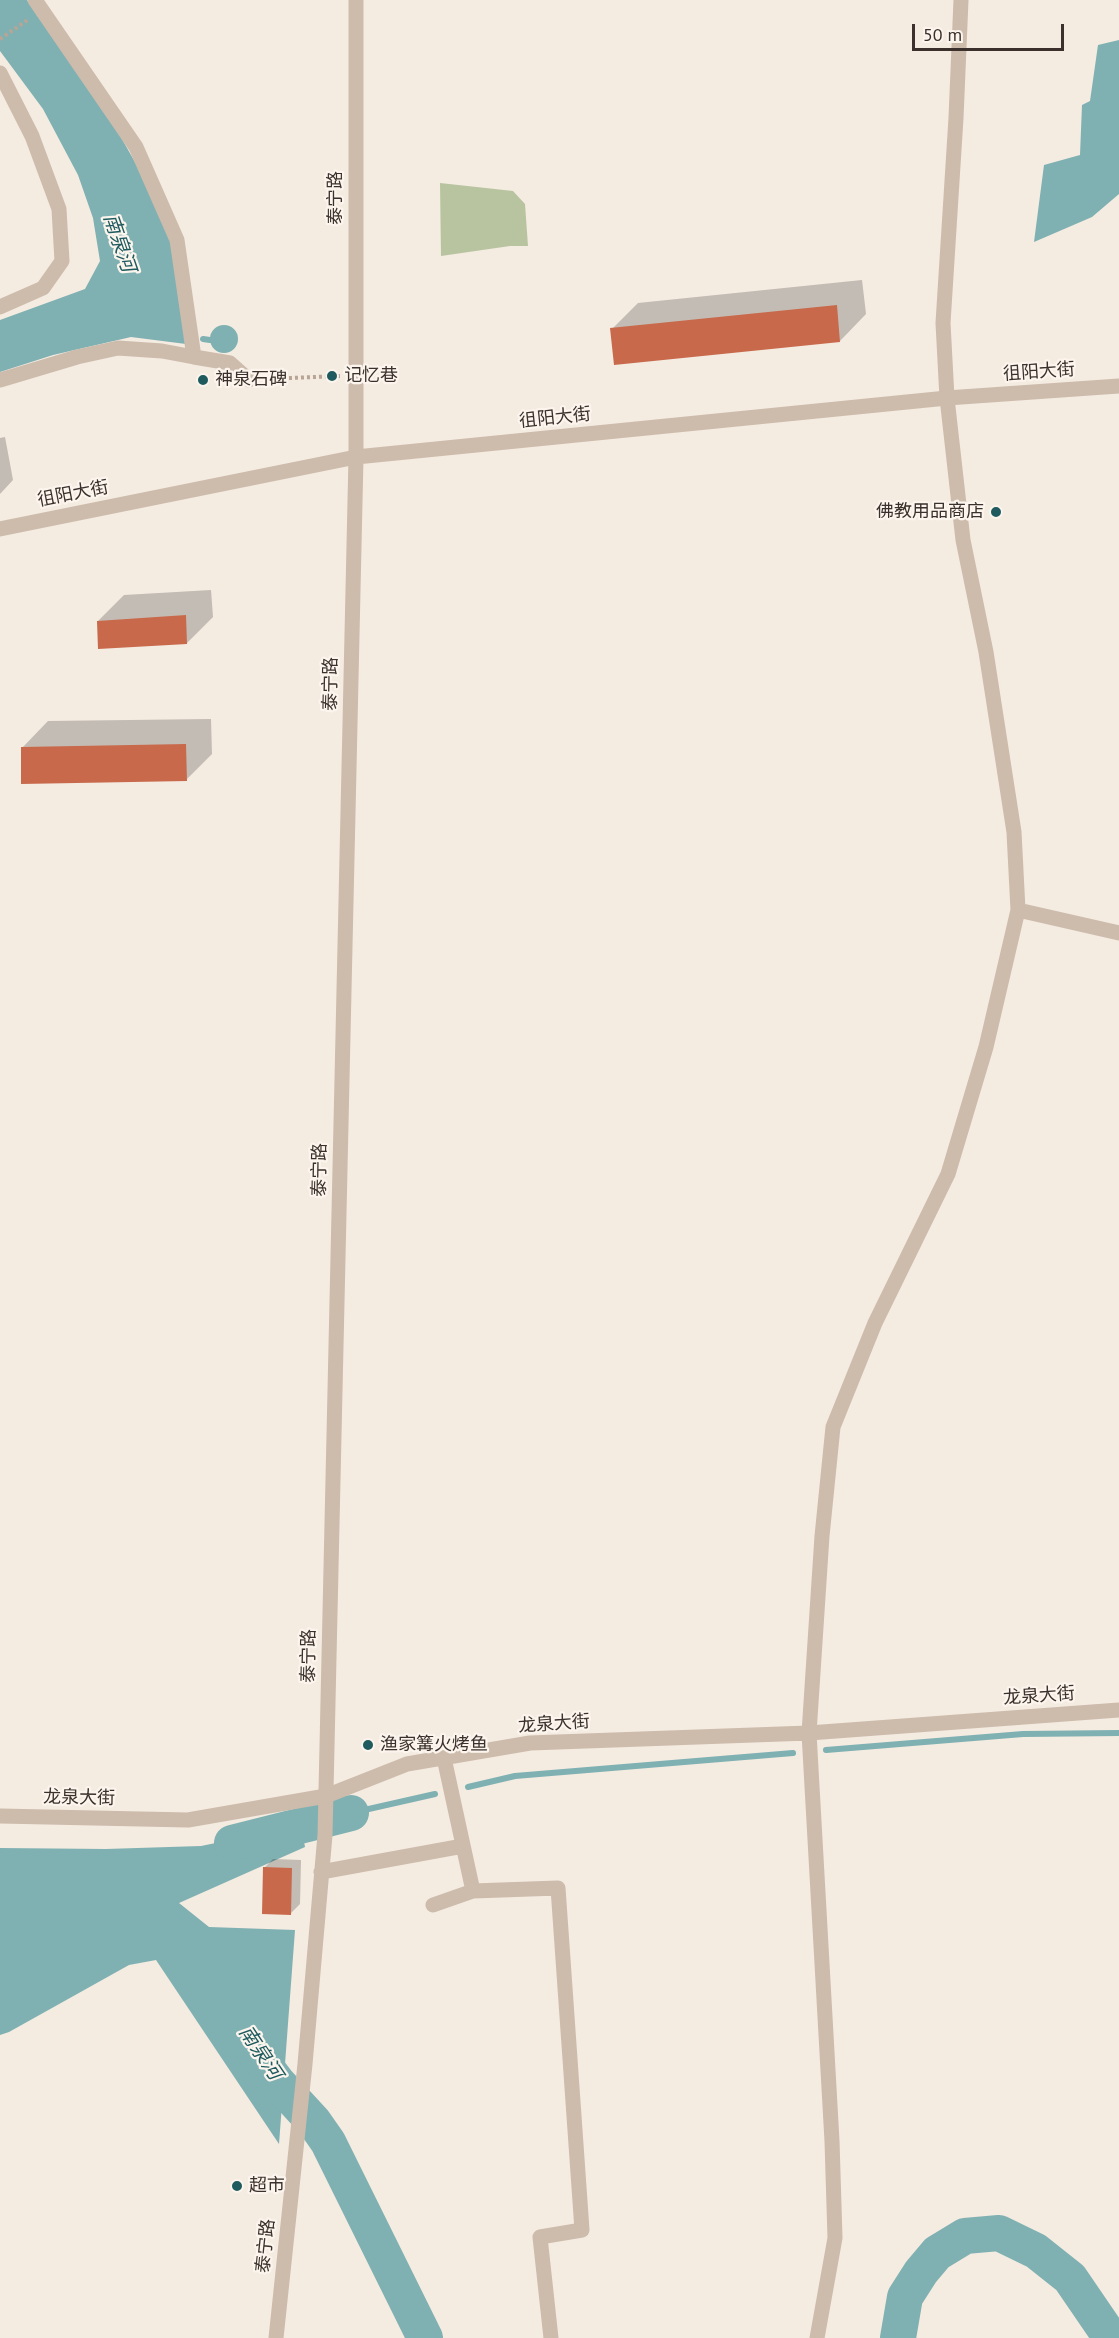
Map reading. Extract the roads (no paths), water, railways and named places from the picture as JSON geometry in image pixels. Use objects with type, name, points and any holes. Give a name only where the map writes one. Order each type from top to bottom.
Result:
[{"type":"street","name":"泰宁路","points":[[276,2338],[305,2064],[325,1835],[356,457],[356,0]]},
{"type":"street","points":[[817,2338],[835,2238],[832,2141],[808,1733],[822,1536],[833,1427],[875,1323],[948,1174],[986,1047],[1018,910],[1014,832],[986,652],[963,540],[947,398],[943,323],[961,0]]},
{"type":"street","points":[[38,5],[136,147],[177,240],[194,357]]},
{"type":"street","points":[[0,73],[32,136],[59,209],[62,261],[43,288],[0,307]]},
{"type":"street","points":[[0,380],[77,357],[118,348],[162,351],[230,363],[249,380]]},
{"type":"street","name":"徂阳大街","points":[[0,529],[356,457],[947,398],[1119,386]]},
{"type":"street","points":[[1018,910],[1119,933]]},
{"type":"street","name":"龙泉大街","points":[[0,1816],[188,1820],[326,1796],[407,1764],[530,1743],[808,1733],[1119,1710]]},
{"type":"street","points":[[444,1758],[473,1891]]},
{"type":"street","points":[[321,1872],[463,1846]]},
{"type":"street","points":[[433,1905],[473,1891],[558,1888],[582,2230],[540,2237],[551,2338]]},
{"type":"water","points":[[0,0],[27,0],[118,132],[144,178],[171,242],[186,344],[131,337],[53,355],[0,372],[0,320],[85,289],[100,261],[93,218],[78,175],[43,109],[0,51]]},
{"type":"water","points":[[1119,40],[1119,194],[1092,217],[1034,242],[1044,165],[1080,155],[1082,105],[1090,101],[1098,45]]},
{"type":"water","points":[[224,325],[234,329],[238,339],[234,349],[224,353],[214,349],[210,339],[214,329]]},
{"type":"water","points":[[302,1831],[305,1847],[179,1903],[209,1927],[295,1930],[279,2144],[156,1960],[129,1965],[0,2035],[0,1848],[106,1849],[201,1846],[270,1832]]},
{"type":"waterway","points":[[203,339],[210,340]]},
{"type":"waterway","points":[[826,1750],[1023,1734],[1119,1733]]},
{"type":"waterway","points":[[468,1787],[515,1776],[793,1753]]},
{"type":"waterway","points":[[351,1813],[435,1794]]},
{"type":"waterway","points":[[232,1843],[351,1813]]},
{"type":"waterway","name":"南泉河","points":[[254,2051],[328,2142],[425,2338]]},
{"type":"waterway","name":"南泉河","points":[[898,2338],[905,2297],[937,2253],[965,2236],[999,2233],[1036,2251],[1070,2278],[1111,2338]]},
{"type":"place","name":"记忆巷","points":[[332,376]]},
{"type":"place","name":"神泉石碑","points":[[203,380]]},
{"type":"place","name":"佛教用品商店","points":[[996,512]]},
{"type":"place","name":"渔家篝火烤鱼","points":[[368,1745]]},
{"type":"place","name":"超市","points":[[237,2186]]}]
